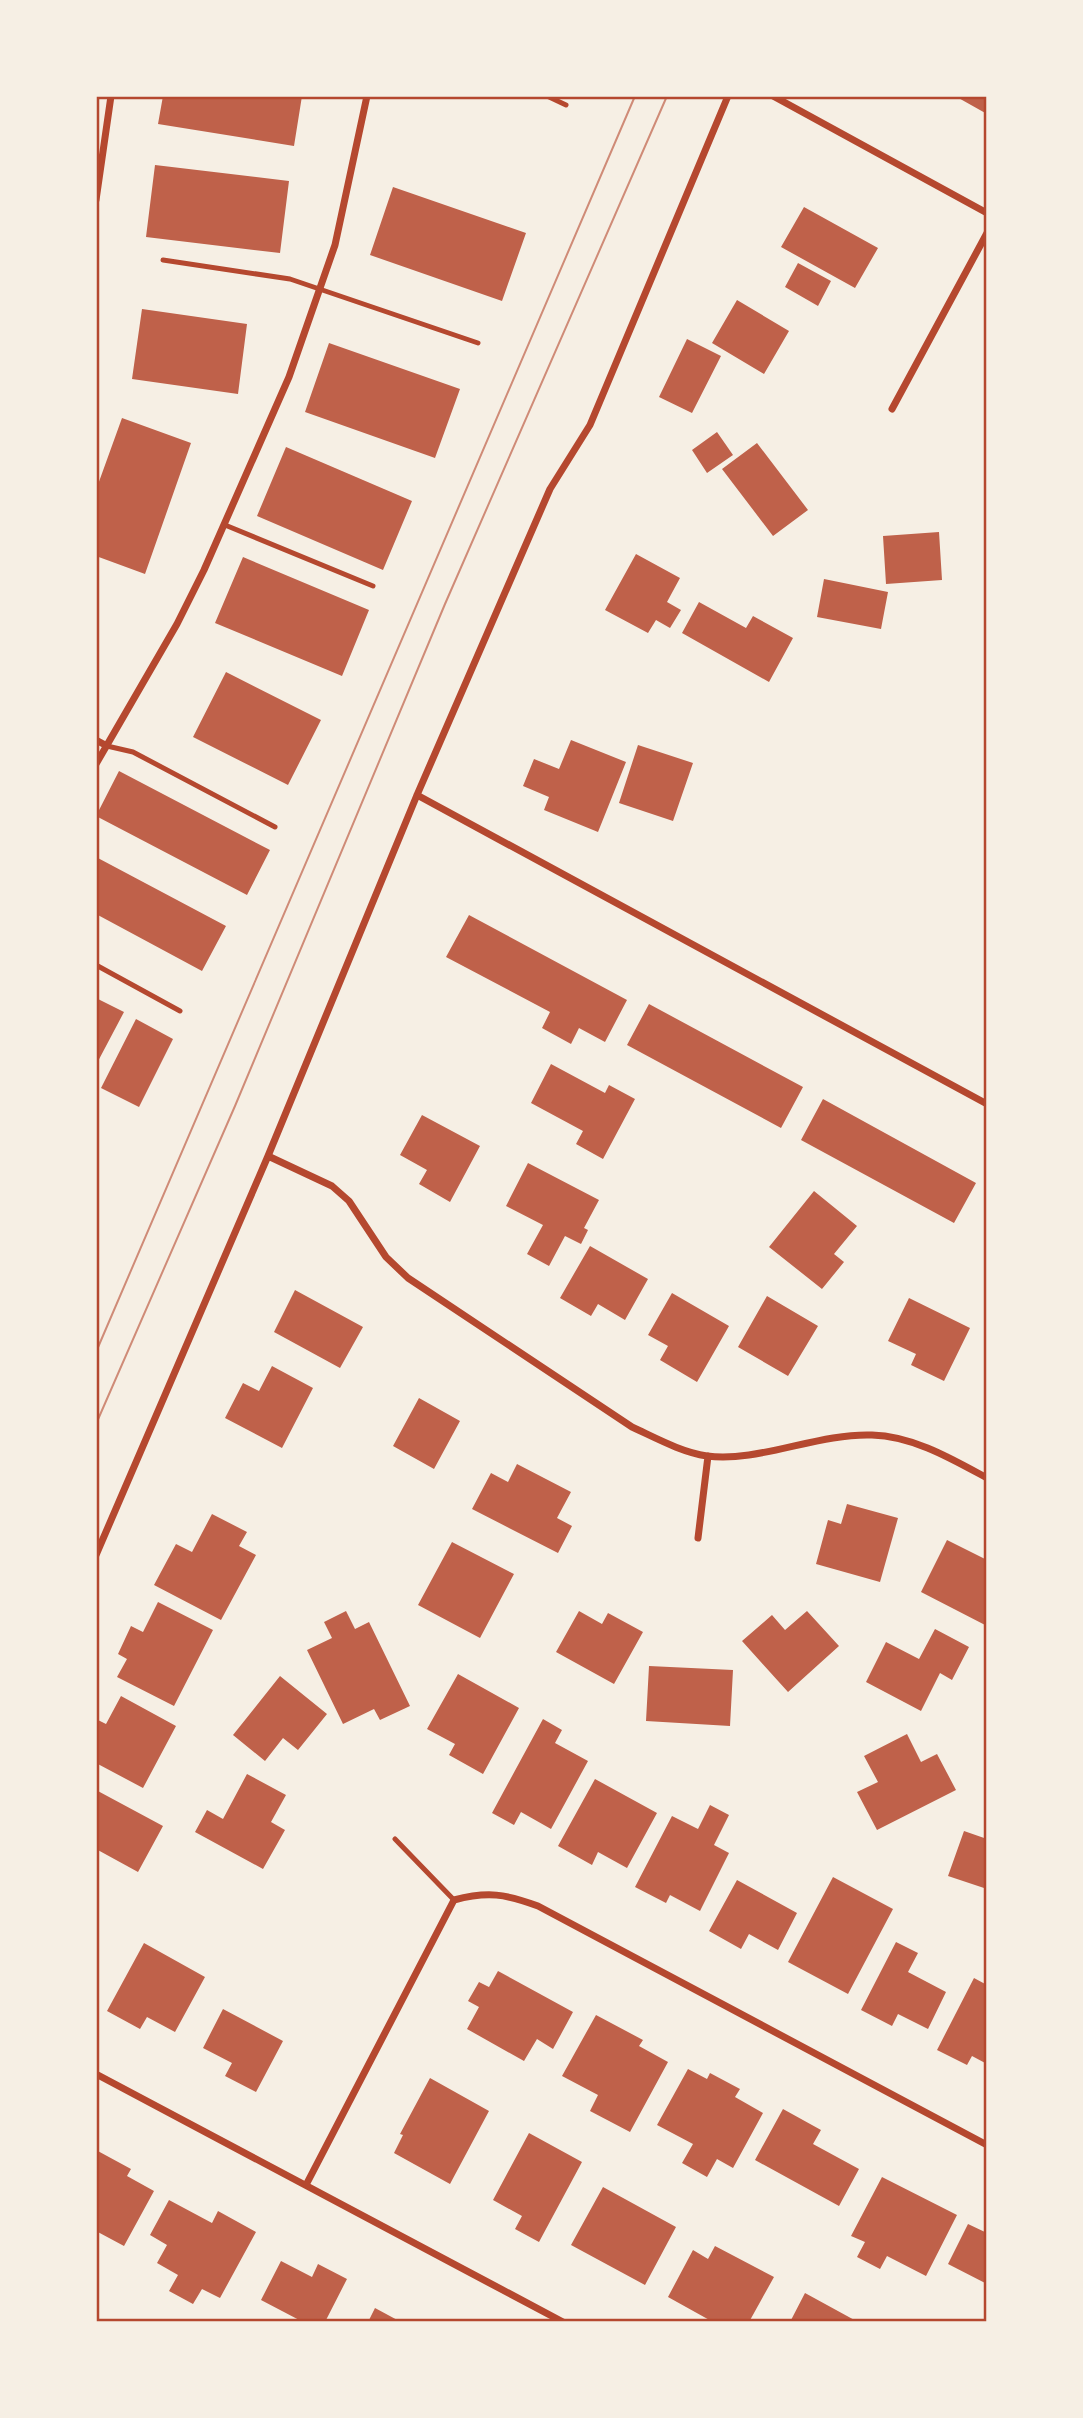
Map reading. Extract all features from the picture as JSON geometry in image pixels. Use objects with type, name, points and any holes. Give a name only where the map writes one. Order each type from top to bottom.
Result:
[{"type":"street","points":[[96,200],[111,96]]},
{"type":"street","points":[[96,764],[177,624],[225,525],[280,400],[322,288],[346,197],[367,96]]},
{"type":"street","points":[[96,1555],[268,1156],[417,795],[550,489],[590,425],[728,96]]},
{"type":"street","points":[[774,96],[987,213]]},
{"type":"street","points":[[892,409],[987,233]]},
{"type":"street","points":[[96,740],[107,746]]},
{"type":"street","points":[[417,795],[987,1104]]},
{"type":"street","points":[[268,1156],[332,1186],[349,1201],[386,1257],[408,1278],[632,1427],[669,1445],[708,1456],[747,1454],[833,1436],[875,1435],[912,1442],[987,1478]]},
{"type":"street","points":[[698,1538],[708,1456]]},
{"type":"street","points":[[306,2185],[454,1900],[482,1893],[510,1896],[538,1906],[987,2145]]},
{"type":"street","points":[[96,2074],[563,2322]]},
{"type":"lane","points":[[547,96],[566,105]]},
{"type":"lane","points":[[163,260],[290,279],[478,343]]},
{"type":"lane","points":[[225,525],[373,586]]},
{"type":"lane","points":[[107,746],[133,752],[275,827]]},
{"type":"lane","points":[[96,965],[180,1011]]},
{"type":"lane","points":[[395,1839],[454,1900]]},
{"type":"building","points":[[163,96],[302,96],[294,146],[158,124]]},
{"type":"building","points":[[955,96],[987,96],[987,114]]},
{"type":"building","points":[[155,165],[289,181],[280,253],[146,237]]},
{"type":"building","points":[[393,187],[526,233],[502,301],[370,255]]},
{"type":"building","points":[[804,207],[878,248],[855,288],[781,247]]},
{"type":"building","points":[[798,263],[831,281],[818,306],[785,287]]},
{"type":"building","points":[[737,300],[789,331],[764,374],[712,343]]},
{"type":"building","points":[[142,309],[247,324],[238,394],[132,379]]},
{"type":"building","points":[[687,339],[721,356],[692,413],[659,397]]},
{"type":"building","points":[[329,343],[460,389],[435,458],[305,412]]},
{"type":"building","points":[[122,418],[191,443],[145,574],[96,556],[96,490]]},
{"type":"building","points":[[717,432],[733,455],[707,473],[692,450]]},
{"type":"building","points":[[757,443],[808,510],[773,536],[722,469]]},
{"type":"building","points":[[286,447],[412,501],[383,570],[257,516]]},
{"type":"building","points":[[939,532],[942,580],[886,584],[883,536]]},
{"type":"building","points":[[636,554],[680,578],[667,602],[681,610],[670,628],[656,620],[648,633],[605,610]]},
{"type":"building","points":[[243,557],[369,610],[342,676],[215,623]]},
{"type":"building","points":[[824,579],[888,592],[881,629],[817,617]]},
{"type":"building","points":[[699,602],[746,628],[753,616],[793,638],[769,682],[682,633]]},
{"type":"building","points":[[226,672],[321,720],[288,785],[193,737]]},
{"type":"building","points":[[571,740],[626,762],[598,832],[544,810],[549,797],[523,786],[534,759],[559,769]]},
{"type":"building","points":[[638,745],[693,763],[673,821],[619,803]]},
{"type":"building","points":[[119,771],[270,850],[247,895],[96,816]]},
{"type":"building","points":[[96,857],[226,926],[202,971],[96,914]]},
{"type":"building","points":[[469,915],[627,1000],[605,1042],[579,1028],[571,1044],[542,1028],[550,1012],[446,957]]},
{"type":"building","points":[[96,998],[124,1012],[96,1065]]},
{"type":"building","points":[[649,1004],[803,1087],[781,1128],[627,1045]]},
{"type":"building","points":[[136,1019],[173,1039],[139,1107],[101,1088]]},
{"type":"building","points":[[551,1064],[605,1093],[609,1085],[635,1099],[603,1159],[576,1144],[583,1131],[531,1103]]},
{"type":"building","points":[[823,1099],[976,1183],[954,1223],[801,1140]]},
{"type":"building","points":[[422,1115],[480,1146],[450,1202],[419,1184],[427,1170],[400,1155]]},
{"type":"building","points":[[528,1163],[599,1200],[584,1228],[588,1230],[581,1244],[565,1236],[549,1266],[527,1254],[543,1225],[506,1206]]},
{"type":"building","points":[[814,1191],[857,1226],[834,1254],[844,1262],[822,1289],[769,1247]]},
{"type":"building","points":[[590,1246],[648,1279],[625,1320],[598,1304],[591,1316],[560,1298]]},
{"type":"building","points":[[295,1290],[363,1327],[340,1368],[274,1332]]},
{"type":"building","points":[[672,1293],[729,1326],[697,1382],[660,1360],[668,1346],[648,1335]]},
{"type":"building","points":[[767,1296],[818,1326],[788,1376],[738,1347]]},
{"type":"building","points":[[909,1298],[970,1328],[944,1381],[911,1365],[916,1354],[888,1341]]},
{"type":"building","points":[[272,1366],[313,1388],[282,1448],[225,1418],[243,1383],[259,1391]]},
{"type":"building","points":[[419,1398],[460,1421],[434,1469],[393,1446]]},
{"type":"building","points":[[517,1464],[571,1492],[557,1518],[572,1526],[558,1553],[472,1509],[491,1473],[508,1482]]},
{"type":"building","points":[[847,1504],[898,1518],[880,1582],[816,1564],[828,1520],[841,1524]]},
{"type":"building","points":[[212,1514],[247,1532],[239,1546],[256,1555],[221,1620],[154,1585],[176,1544],[192,1552]]},
{"type":"building","points":[[947,1540],[987,1560],[987,1626],[921,1592]]},
{"type":"building","points":[[452,1542],[514,1574],[480,1638],[418,1605]]},
{"type":"building","points":[[158,1602],[213,1630],[174,1706],[117,1677],[127,1659],[118,1654],[131,1626],[143,1632]]},
{"type":"building","points":[[346,1611],[355,1629],[369,1622],[410,1706],[380,1720],[374,1709],[343,1724],[307,1650],[332,1638],[324,1622]]},
{"type":"building","points":[[579,1611],[602,1624],[608,1613],[643,1632],[614,1684],[556,1652]]},
{"type":"building","points":[[807,1611],[839,1646],[788,1692],[742,1641],[772,1615],[785,1630]]},
{"type":"building","points":[[935,1629],[969,1647],[952,1680],[940,1673],[921,1711],[866,1682],[886,1642],[919,1659]]},
{"type":"building","points":[[649,1666],[733,1670],[730,1726],[646,1721]]},
{"type":"building","points":[[458,1674],[519,1708],[483,1774],[449,1755],[455,1744],[427,1729]]},
{"type":"building","points":[[280,1676],[327,1714],[298,1750],[283,1738],[265,1761],[233,1735]]},
{"type":"building","points":[[121,1696],[176,1726],[143,1788],[96,1763],[96,1719],[106,1724]]},
{"type":"building","points":[[543,1719],[562,1730],[555,1743],[588,1761],[551,1829],[521,1812],[514,1825],[492,1813]]},
{"type":"building","points":[[907,1734],[921,1762],[937,1754],[956,1790],[877,1830],[857,1792],[878,1782],[864,1756]]},
{"type":"building","points":[[247,1774],[286,1795],[271,1822],[285,1830],[263,1869],[195,1832],[207,1810],[223,1819]]},
{"type":"building","points":[[595,1779],[657,1813],[627,1868],[598,1852],[592,1865],[558,1846]]},
{"type":"building","points":[[96,1790],[163,1826],[138,1872],[96,1849]]},
{"type":"building","points":[[710,1805],[729,1815],[714,1845],[729,1853],[700,1911],[670,1895],[666,1903],[635,1887],[672,1816],[698,1829]]},
{"type":"building","points":[[964,1831],[987,1839],[987,1889],[948,1876]]},
{"type":"building","points":[[833,1877],[893,1909],[848,1994],[788,1962]]},
{"type":"building","points":[[737,1880],[797,1913],[778,1950],[749,1934],[741,1949],[709,1931]]},
{"type":"building","points":[[896,1942],[918,1953],[908,1972],[946,1992],[928,2029],[898,2014],[892,2026],[861,2010]]},
{"type":"building","points":[[144,1943],[205,1977],[175,2032],[147,2017],[140,2029],[107,2011]]},
{"type":"building","points":[[498,1971],[573,2012],[553,2049],[537,2039],[524,2061],[467,2029],[479,2007],[468,2001],[479,1982],[489,1987]]},
{"type":"building","points":[[974,1978],[987,1985],[987,2064],[972,2056],[967,2065],[937,2050]]},
{"type":"building","points":[[223,2009],[283,2041],[256,2092],[225,2076],[232,2063],[203,2048]]},
{"type":"building","points":[[596,2015],[643,2040],[639,2046],[668,2062],[630,2132],[590,2111],[598,2095],[562,2076]]},
{"type":"building","points":[[688,2069],[707,2079],[710,2073],[740,2089],[735,2097],[763,2113],[733,2168],[717,2159],[707,2177],[682,2163],[693,2144],[657,2125]]},
{"type":"building","points":[[430,2078],[489,2111],[450,2184],[394,2153],[403,2135],[400,2134]]},
{"type":"building","points":[[783,2109],[821,2130],[813,2144],[859,2169],[839,2206],[755,2160]]},
{"type":"building","points":[[529,2133],[582,2162],[539,2242],[515,2229],[522,2216],[493,2200]]},
{"type":"building","points":[[96,2150],[131,2169],[127,2176],[154,2191],[124,2246],[96,2231]]},
{"type":"building","points":[[882,2177],[957,2215],[926,2276],[887,2256],[880,2269],[857,2257],[865,2242],[851,2236]]},
{"type":"building","points":[[603,2187],[676,2227],[645,2285],[571,2245]]},
{"type":"building","points":[[169,2200],[212,2223],[218,2211],[256,2232],[220,2298],[202,2289],[193,2304],[169,2291],[178,2275],[157,2263],[167,2245],[150,2235]]},
{"type":"building","points":[[968,2224],[987,2233],[987,2284],[948,2264]]},
{"type":"building","points":[[715,2246],[774,2277],[749,2322],[713,2322],[668,2297],[693,2250],[708,2259]]},
{"type":"building","points":[[281,2261],[312,2277],[318,2264],[347,2279],[325,2322],[303,2322],[261,2300]]},
{"type":"building","points":[[805,2293],[858,2322],[790,2322]]},
{"type":"building","points":[[375,2308],[401,2322],[368,2322]]},
{"type":"tram line","points":[[96,1352],[635,96]]},
{"type":"tram line","points":[[96,1424],[235,1106],[445,604],[667,96]]}]
